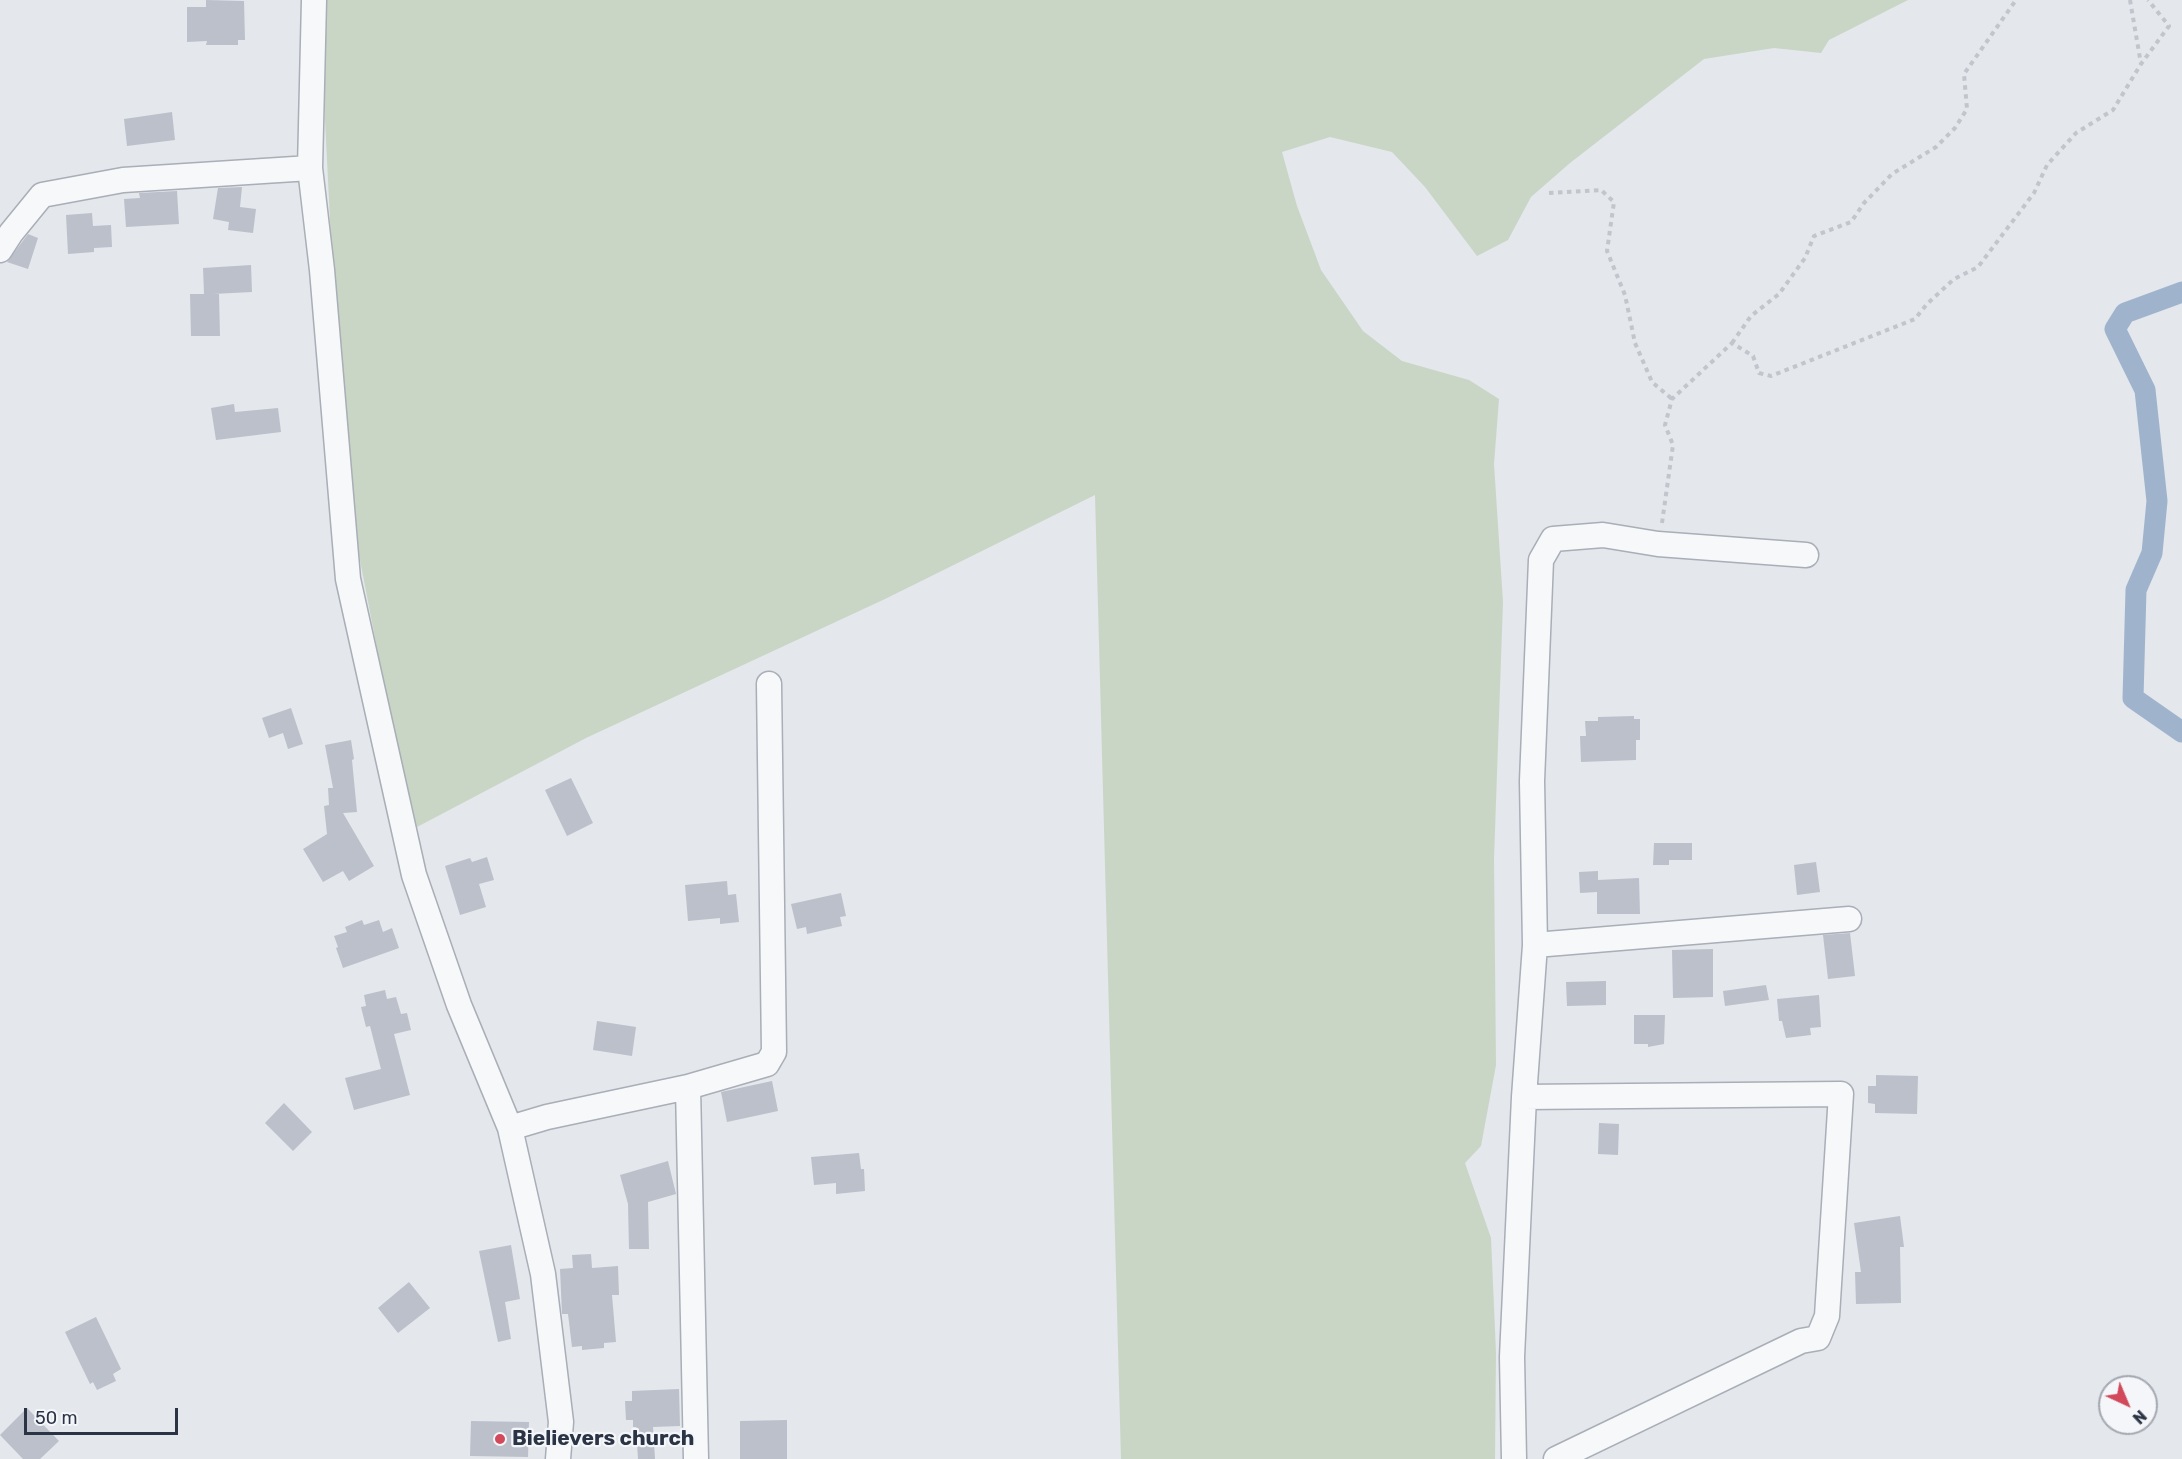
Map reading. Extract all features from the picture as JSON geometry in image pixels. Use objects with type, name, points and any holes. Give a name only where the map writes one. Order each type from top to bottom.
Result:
[{"type":"street","points":[[314,0],[310,168],[322,270],[348,579],[414,875],[459,1005],[510,1128],[543,1274],[561,1422],[558,1459]]},
{"type":"street","points":[[0,250],[42,195],[123,180],[310,168]]},
{"type":"street","points":[[1514,1459],[1512,1357],[1524,1097],[1535,945],[1532,781],[1541,560],[1552,539],[1603,535],[1658,544],[1806,555]]},
{"type":"street","points":[[510,1128],[547,1117],[688,1087],[767,1064],[774,1052],[769,684]]},
{"type":"street","points":[[1535,945],[1849,919]]},
{"type":"street","points":[[688,1087],[696,1459]]},
{"type":"street","points":[[1524,1097],[1841,1094],[1827,1316],[1818,1338],[1801,1341],[1556,1459]]},
{"type":"path","points":[[1658,544],[1673,445],[1665,425],[1672,399],[1732,343],[1751,316],[1779,294],[1805,258],[1814,236],[1851,222],[1864,203],[1892,174],[1936,147],[1955,128],[1967,109],[1964,74],[2016,0]]},
{"type":"path","points":[[2130,0],[2141,64]]},
{"type":"path","points":[[1732,343],[1753,356],[1759,373],[1771,376],[1915,319],[1927,304],[1954,279],[1978,267],[2034,193],[2046,165],[2076,134],[2114,110],[2141,64],[2169,26],[2148,0]]},
{"type":"path","points":[[1549,193],[1600,190],[1614,202],[1606,250],[1625,295],[1635,344],[1652,382],[1672,399]]},
{"type":"green space","points":[[319,0],[1908,0],[1829,40],[1821,53],[1774,48],[1704,59],[1570,163],[1531,197],[1508,240],[1477,256],[1425,187],[1392,152],[1330,137],[1282,152],[1297,206],[1321,270],[1363,331],[1402,361],[1469,380],[1499,399],[1494,464],[1503,602],[1494,859],[1496,1065],[1481,1146],[1465,1163],[1491,1238],[1496,1353],[1495,1459],[1121,1459],[1095,495],[885,599],[586,738],[417,827],[387,700],[353,524],[331,240]]},
{"type":"building","points":[[206,0],[244,1],[245,40],[238,40],[238,45],[206,45],[207,41],[187,42],[187,7],[206,7]]},
{"type":"building","points":[[172,112],[175,140],[127,146],[124,119]]},
{"type":"building","points":[[242,187],[240,207],[256,209],[253,233],[228,230],[229,222],[213,219],[218,188]]},
{"type":"building","points":[[177,191],[179,224],[126,227],[124,199],[140,198],[139,193]]},
{"type":"building","points":[[92,213],[93,226],[111,225],[112,247],[94,248],[94,252],[68,254],[66,215]]},
{"type":"building","points":[[28,234],[38,238],[28,269],[7,262]]},
{"type":"building","points":[[251,265],[252,292],[213,294],[219,294],[220,336],[191,336],[190,294],[204,294],[203,268]]},
{"type":"building","points":[[234,404],[235,412],[278,408],[281,432],[216,440],[211,408]]},
{"type":"building","points":[[291,708],[303,744],[288,749],[283,733],[269,738],[262,718]]},
{"type":"building","points":[[1634,716],[1634,719],[1640,719],[1640,740],[1636,740],[1636,760],[1581,762],[1580,736],[1586,736],[1585,721],[1598,721],[1598,717]]},
{"type":"building","points":[[351,740],[357,812],[343,813],[374,866],[349,881],[343,871],[323,882],[303,849],[327,834],[324,806],[329,805],[328,788],[333,788],[325,745]]},
{"type":"building","points":[[571,778],[593,823],[567,836],[545,790]]},
{"type":"building","points":[[1654,843],[1692,843],[1692,860],[1669,860],[1669,865],[1653,865]]},
{"type":"building","points":[[487,857],[494,880],[479,884],[486,907],[460,915],[445,866],[470,858],[472,862]]},
{"type":"building","points":[[1816,862],[1820,892],[1797,895],[1794,865]]},
{"type":"building","points":[[1598,871],[1598,880],[1639,878],[1640,914],[1597,914],[1597,892],[1580,893],[1579,872]]},
{"type":"building","points":[[727,881],[728,895],[736,894],[739,922],[720,924],[720,918],[688,921],[685,885]]},
{"type":"building","points":[[841,893],[846,916],[840,917],[842,926],[807,934],[806,927],[797,929],[791,904]]},
{"type":"building","points":[[362,920],[364,925],[379,920],[383,932],[392,928],[399,948],[343,968],[334,936],[347,932],[345,927]]},
{"type":"building","points":[[1850,933],[1855,976],[1828,979],[1823,935]]},
{"type":"building","points":[[1713,949],[1713,997],[1673,998],[1672,950]]},
{"type":"building","points":[[1606,981],[1606,1005],[1567,1006],[1566,982]]},
{"type":"building","points":[[1766,985],[1769,1000],[1725,1006],[1723,991]]},
{"type":"building","points":[[385,990],[387,999],[396,997],[401,1014],[407,1013],[411,1030],[394,1034],[410,1095],[354,1110],[345,1078],[381,1069],[370,1026],[366,1027],[361,1007],[366,1006],[364,995]]},
{"type":"building","points":[[1819,995],[1821,1027],[1810,1028],[1811,1035],[1786,1038],[1782,1021],[1779,1021],[1777,999]]},
{"type":"building","points":[[1634,1015],[1665,1015],[1664,1044],[1648,1047],[1648,1044],[1634,1044]]},
{"type":"building","points":[[597,1021],[636,1027],[632,1056],[593,1050]]},
{"type":"building","points":[[1876,1075],[1918,1076],[1917,1114],[1875,1113],[1875,1104],[1868,1103],[1868,1086],[1876,1086]]},
{"type":"building","points":[[772,1081],[778,1111],[727,1122],[721,1092]]},
{"type":"building","points":[[284,1103],[312,1132],[293,1151],[265,1123]]},
{"type":"building","points":[[1599,1123],[1619,1124],[1618,1155],[1598,1154]]},
{"type":"building","points":[[859,1153],[861,1169],[864,1169],[865,1191],[836,1194],[836,1183],[814,1185],[811,1157]]},
{"type":"building","points":[[668,1161],[676,1194],[648,1202],[649,1249],[629,1249],[628,1204],[620,1175]]},
{"type":"building","points":[[1900,1216],[1904,1247],[1900,1247],[1901,1303],[1856,1304],[1855,1272],[1861,1272],[1854,1223]]},
{"type":"building","points":[[511,1245],[520,1299],[505,1302],[511,1339],[498,1342],[479,1251]]},
{"type":"building","points":[[591,1254],[592,1268],[618,1266],[619,1295],[612,1295],[616,1342],[604,1343],[604,1348],[582,1350],[582,1346],[572,1347],[568,1314],[562,1314],[560,1269],[573,1268],[572,1255]]},
{"type":"building","points":[[409,1282],[430,1308],[398,1333],[378,1308]]},
{"type":"building","points":[[96,1317],[121,1369],[113,1374],[116,1381],[97,1390],[93,1382],[90,1384],[65,1332]]},
{"type":"building","points":[[679,1389],[680,1426],[653,1427],[655,1459],[638,1459],[636,1427],[633,1427],[633,1420],[626,1420],[625,1401],[632,1401],[632,1391]]},
{"type":"building","points":[[27,1408],[59,1441],[40,1459],[23,1459],[0,1435]]},
{"type":"building","points":[[787,1420],[787,1459],[740,1459],[740,1421]]},
{"type":"building","name":"Bielievers church","points":[[471,1421],[529,1422],[528,1457],[470,1456]]},
{"type":"waterway","points":[[2182,292],[2125,313],[2115,329],[2145,390],[2157,501],[2152,553],[2136,590],[2133,698],[2182,732]]},
{"type":"place","name":"Bielievers church","points":[[500,1439]]}]
